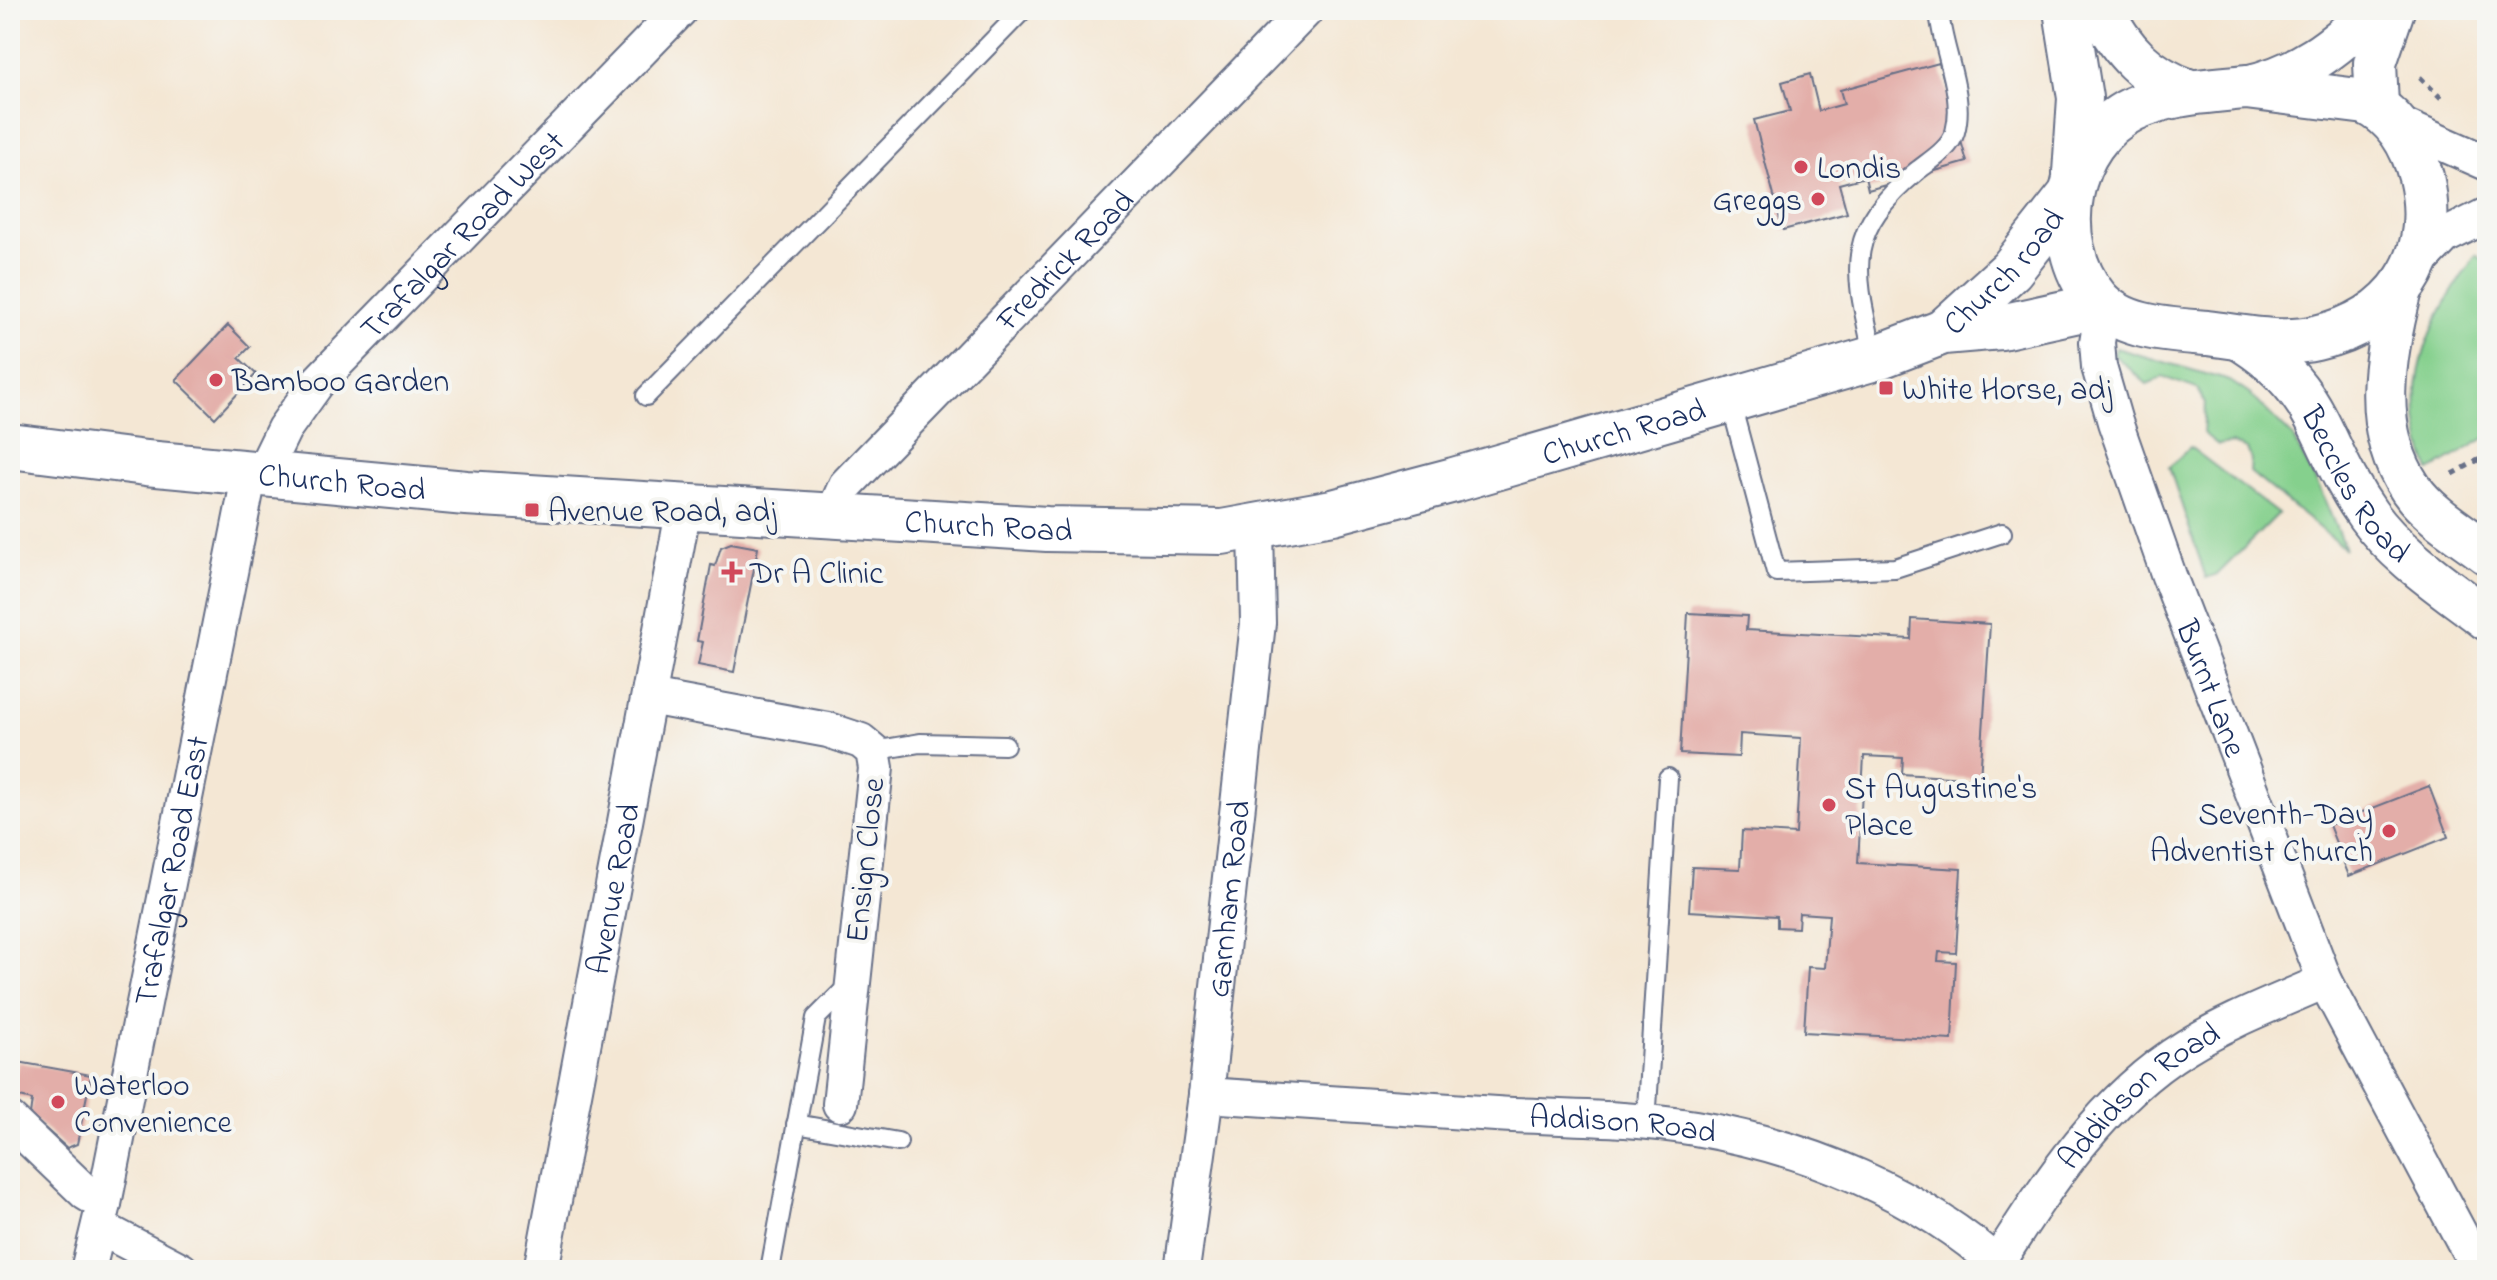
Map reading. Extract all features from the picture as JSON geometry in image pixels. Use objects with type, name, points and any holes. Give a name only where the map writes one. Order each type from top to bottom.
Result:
[{"type":"main road","points":[[2066,10],[2080,98],[2080,127],[2067,228],[2073,258],[2084,284],[2102,306],[2156,328],[2276,341],[2314,339],[2352,327],[2407,280],[2425,239],[2427,215],[2416,158],[2387,116],[2348,98],[2246,87],[2190,92],[2132,109],[2098,139],[2072,190]]},
{"type":"main road","points":[[2101,10],[2117,39],[2136,63],[2162,81],[2190,92]]},
{"type":"main road","name":"Church road","points":[[1943,332],[2011,270],[2072,190]]},
{"type":"main road","name":"Church road","points":[[1943,332],[2001,327],[2102,306]]},
{"type":"main road","name":"Church Road","points":[[10,446],[466,493],[1142,532],[1256,528],[1393,497],[1875,358],[1943,332]]},
{"type":"street","name":"Trafalgar Road West","points":[[256,473],[317,383],[680,10]]},
{"type":"street","points":[[2246,87],[2289,75],[2311,64],[2374,10]]},
{"type":"street","points":[[2393,10],[2375,63],[2377,105],[2387,116],[2487,163]]},
{"type":"street","name":"Fredrick Road","points":[[832,516],[846,485],[1298,13]]},
{"type":"street","points":[[2407,280],[2445,236],[2487,215]]},
{"type":"street","name":"Beccles Road","points":[[2407,280],[2391,327],[2383,386],[2388,432],[2411,489],[2426,506],[2487,553]]},
{"type":"street","name":"Burnt Lane","points":[[2102,306],[2097,342],[2099,367],[2115,422],[2169,576],[2325,981],[2479,1270]]},
{"type":"street","name":"Beccles Road","points":[[2237,337],[2267,355],[2295,383],[2313,409],[2369,517],[2410,559],[2487,619]]},
{"type":"street","name":"Trafalgar Road East","points":[[88,1270],[256,473]]},
{"type":"street","name":"Avenue Road","points":[[541,1270],[684,507]]},
{"type":"street","name":"Garnham Road","points":[[1182,1270],[1206,1095],[1258,623],[1256,528]]},
{"type":"street","name":"Ensign Close","points":[[649,697],[828,730],[861,741],[873,751],[876,768],[850,984],[840,1104]]},
{"type":"street","name":"Addidson Road","points":[[2001,1267],[2066,1160],[2095,1126],[2153,1071],[2219,1028],[2325,981]]},
{"type":"street","name":"Addison Road","points":[[1206,1095],[1646,1123],[1752,1140],[1852,1174],[1949,1227],[2001,1267]]},
{"type":"street","points":[[10,1120],[86,1193],[102,1215],[181,1270]]},
{"type":"lane","points":[[646,396],[1023,10]]},
{"type":"lane","points":[[1875,358],[1856,276],[1865,231],[1895,189],[1949,145],[1955,132],[1957,115],[1952,71],[1940,29],[1939,10]]},
{"type":"lane","points":[[1730,400],[1776,572],[1895,568],[2002,533]]},
{"type":"lane","points":[[873,751],[920,743],[1005,745]]},
{"type":"lane","points":[[1646,1123],[1668,778]]},
{"type":"lane","points":[[770,1270],[816,1018],[850,984]]},
{"type":"lane","points":[[796,1124],[898,1142]]},
{"type":"green space","points":[[2476,255],[2487,263],[2487,437],[2430,471],[2421,440],[2417,384],[2432,332],[2444,306]]},
{"type":"green space","points":[[2116,348],[2230,381],[2251,395],[2292,436],[2320,489],[2345,549],[2250,472],[2251,458],[2247,449],[2231,443],[2218,445],[2203,433],[2205,404],[2197,389],[2163,377],[2147,384],[2114,355]]},
{"type":"green space","points":[[2190,447],[2278,514],[2218,574],[2206,578],[2169,467]]},
{"type":"building","points":[[1939,63],[1967,162],[1868,190],[1865,177],[1839,184],[1847,213],[1783,230],[1754,120],[1790,111],[1782,82],[1810,74],[1819,111],[1844,104],[1840,90]]},
{"type":"building","points":[[228,325],[250,347],[239,358],[256,374],[215,418],[176,380]]},
{"type":"building","points":[[731,543],[758,548],[734,672],[698,665],[703,642],[697,641],[711,565],[715,566],[721,547]]},
{"type":"building","name":"St Augustine's Place","points":[[1688,613],[1747,616],[1746,630],[1911,639],[1912,619],[1990,624],[1980,779],[1902,774],[1903,758],[1864,756],[1858,863],[1961,869],[1956,953],[1939,952],[1938,961],[1956,962],[1952,1040],[1804,1032],[1808,967],[1825,968],[1829,915],[1799,913],[1798,928],[1777,927],[1777,916],[1689,911],[1692,867],[1740,869],[1742,831],[1796,834],[1801,738],[1740,734],[1739,757],[1680,754]]},
{"type":"building","name":"Seventh-Day Adventist Church","points":[[2429,786],[2448,837],[2349,876],[2329,825]]},
{"type":"building","points":[[18,1062],[91,1075],[77,1144],[67,1148],[30,1115],[32,1100],[12,1095]]},
{"type":"place","name":"Londis","points":[[1801,167]]},
{"type":"place","name":"Greggs","points":[[1818,199]]},
{"type":"place","name":"Bamboo Garden","points":[[216,380]]},
{"type":"place","name":"White Horse, adj","points":[[1886,388]]},
{"type":"place","name":"Avenue Road, adj","points":[[532,510]]},
{"type":"place","name":"Dr A Clinic","points":[[732,572]]},
{"type":"place","name":"St Augustine's Place","points":[[1829,805]]},
{"type":"place","name":"Seventh-Day Adventist Church","points":[[2389,831]]},
{"type":"place","name":"Waterloo Convenience","points":[[58,1102]]}]
